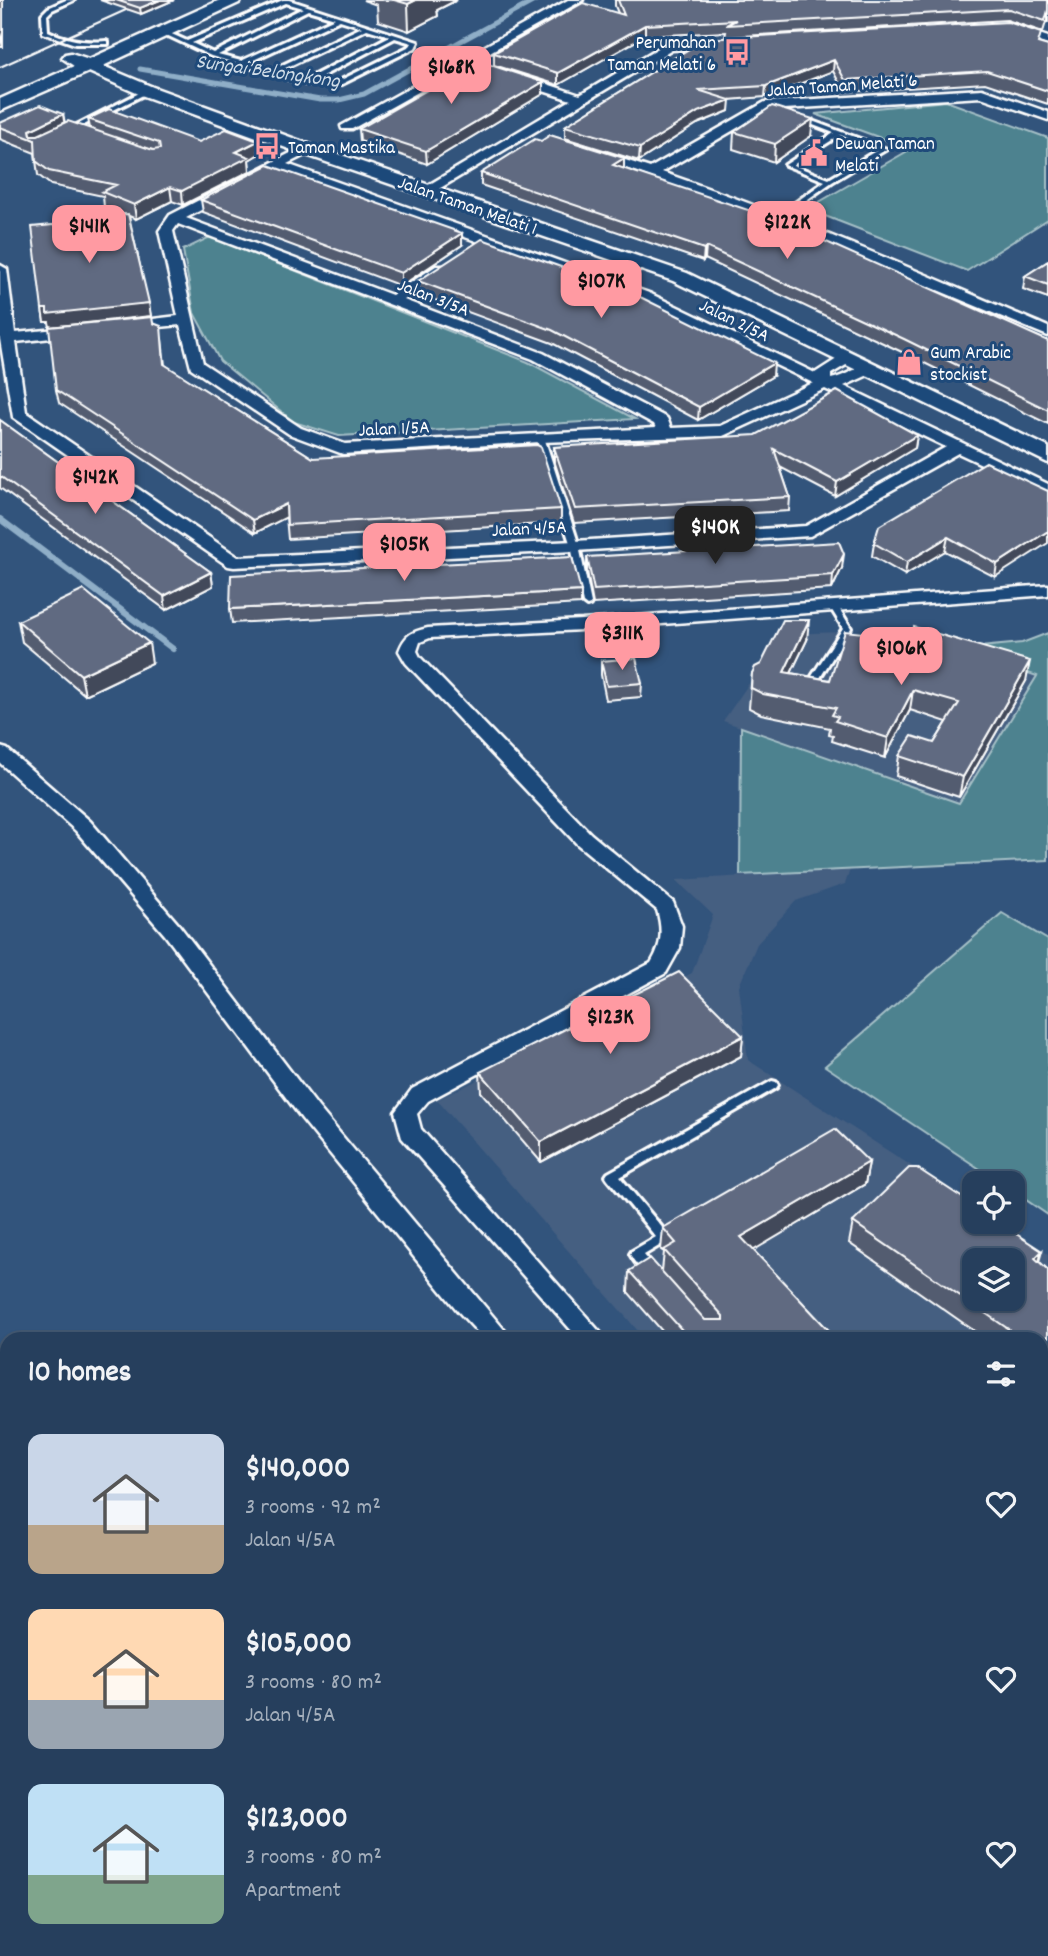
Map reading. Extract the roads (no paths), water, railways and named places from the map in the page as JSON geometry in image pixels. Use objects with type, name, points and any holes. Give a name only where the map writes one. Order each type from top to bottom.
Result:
[{"type":"street","points":[[0,106],[89,65],[113,47],[202,0]]},
{"type":"street","points":[[0,88],[71,58],[163,32],[233,0]]},
{"type":"street","points":[[347,126],[470,64],[577,0]]},
{"type":"street","points":[[1000,27],[1048,41]]},
{"type":"street","points":[[427,190],[531,135],[581,99],[669,47],[728,44]]},
{"type":"street","points":[[64,76],[113,76],[113,47]]},
{"type":"street","name":"Jalan Taman Melati 1","points":[[71,58],[147,92],[680,277],[1048,456]]},
{"type":"street","points":[[503,74],[581,99]]},
{"type":"street","name":"Jalan Taman Melati 6","points":[[652,172],[765,106],[982,93],[1048,116]]},
{"type":"street","points":[[175,218],[306,149]]},
{"type":"street","points":[[588,152],[779,217],[1048,332]]},
{"type":"street","name":"Jalan 2/5A","points":[[276,165],[481,243],[644,296],[1048,491]]},
{"type":"street","name":"Jalan 3/5A","points":[[175,218],[538,356],[661,421],[665,433]]},
{"type":"street","name":"Jalan 1/5A","points":[[175,218],[166,231],[196,365],[295,431],[344,449],[540,437],[723,431],[823,384],[844,382],[870,369]]},
{"type":"street","points":[[393,301],[452,262]]},
{"type":"street","name":"Jalan 4/5A","points":[[0,269],[18,414],[234,562],[575,546],[810,531],[959,446]]},
{"type":"street","points":[[116,327],[185,320]]},
{"type":"street","points":[[7,338],[89,330]]},
{"type":"street","name":"Jalan 1/5A","points":[[823,384],[823,372],[848,358]]},
{"type":"street","points":[[588,1332],[410,1132],[406,1112],[420,1095],[659,968],[670,948],[672,926],[666,907],[584,839],[412,659],[408,651],[412,639],[428,633],[834,607],[1048,590]]},
{"type":"street","points":[[0,752],[83,826],[163,920],[319,1124],[466,1303],[493,1332]]},
{"type":"lane","points":[[71,0],[50,9],[44,15],[45,32],[64,42],[113,47]]},
{"type":"lane","points":[[163,32],[213,55],[306,82],[338,84],[415,44],[286,1],[187,43]]},
{"type":"lane","points":[[213,55],[308,8]]},
{"type":"lane","points":[[242,63],[340,18]]},
{"type":"lane","points":[[274,71],[366,27]]},
{"type":"lane","points":[[306,82],[394,36]]},
{"type":"lane","points":[[59,135],[147,92]]},
{"type":"lane","points":[[102,114],[115,118]]},
{"type":"lane","points":[[779,217],[830,181],[884,149],[810,122]]},
{"type":"lane","points":[[70,130],[83,134]]},
{"type":"lane","points":[[830,181],[788,165],[839,133]]},
{"type":"lane","points":[[540,437],[575,546],[587,603]]},
{"type":"lane","points":[[810,687],[847,628],[834,607]]},
{"type":"lane","points":[[663,1238],[612,1176],[772,1085]]},
{"type":"lane","points":[[662,1282],[636,1254],[687,1224]]},
{"type":"waterway","name":"Sungai Belongkong","points":[[140,69],[320,100],[339,100],[364,94],[536,0]]},
{"type":"waterway","points":[[0,519],[173,649]]},
{"type":"tram line","points":[[0,67],[148,0]]},
{"type":"place","name":"Perumahan Taman Melati 6","points":[[737,52]]},
{"type":"place","name":"Taman Mastika","points":[[267,146]]},
{"type":"place","name":"Dewan Taman Melati","points":[[814,153]]},
{"type":"place","name":"Gum Arabic stockist","points":[[909,362]]}]
